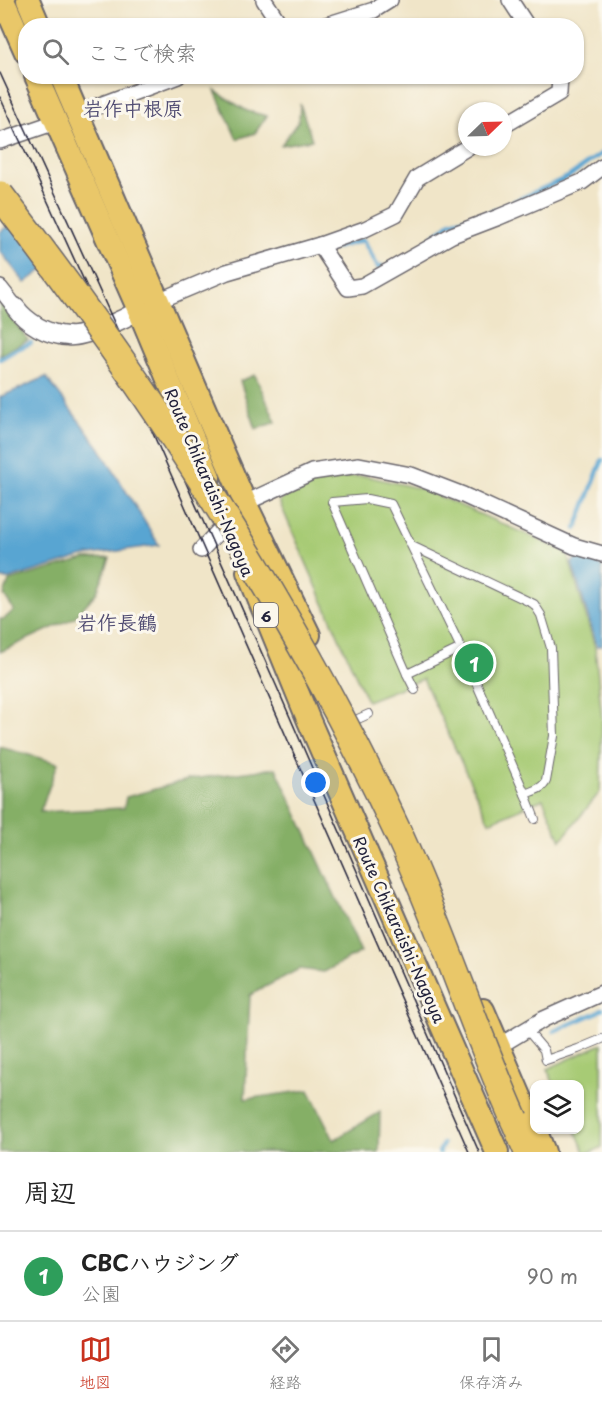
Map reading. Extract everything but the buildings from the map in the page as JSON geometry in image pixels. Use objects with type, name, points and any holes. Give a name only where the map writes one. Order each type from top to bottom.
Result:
[{"type":"highway","points":[[0,195],[106,337],[180,446],[254,564],[309,660],[374,784],[419,880],[451,958],[486,1054],[521,1125],[528,1152]]},
{"type":"highway","points":[[0,215],[98,347],[164,445],[224,539],[314,694],[408,886],[467,1038],[521,1125],[514,1152]]},
{"type":"main road","points":[[3,0],[18,34]]},
{"type":"main road","points":[[28,0],[36,18]]},
{"type":"main road","name":"Route Chikaraishi-Nagoya","points":[[39,84],[56,122],[245,503],[360,718],[408,843],[499,1046],[521,1125],[544,1152]]},
{"type":"main road","name":"Route Chikaraishi-Nagoya","points":[[64,84],[78,115],[227,522],[309,721],[497,1152]]},
{"type":"street","points":[[264,0],[276,18]]},
{"type":"street","points":[[348,18],[374,10],[390,0]]},
{"type":"street","points":[[510,0],[522,18]]},
{"type":"street","points":[[78,115],[156,84]]},
{"type":"street","points":[[512,121],[559,93],[560,84]]},
{"type":"street","points":[[0,141],[56,122]]},
{"type":"street","points":[[0,288],[29,322],[44,330],[69,337],[80,334],[122,320],[148,306],[227,272],[365,229],[396,214],[417,178],[458,153]]},
{"type":"street","points":[[320,244],[348,288],[362,286],[452,235],[582,182],[602,167]]},
{"type":"street","points":[[201,550],[245,503],[312,472],[359,465],[411,475],[463,495],[574,546],[602,554]]},
{"type":"street","points":[[499,1046],[544,1019],[602,993]]},
{"type":"lane","points":[[415,690],[332,502],[367,499],[391,504],[461,648],[535,819]]},
{"type":"lane","points":[[412,546],[534,604],[541,615],[551,648],[554,736],[545,784],[525,794]]},
{"type":"lane","points":[[407,674],[461,648]]},
{"type":"lane","points":[[527,1030],[544,1050],[546,1060],[602,1039]]},
{"type":"green space","points":[[215,91],[247,111],[267,116],[255,133],[237,139]]},
{"type":"green space","points":[[300,104],[312,140],[281,145],[299,120]]},
{"type":"green space","points":[[0,301],[28,340],[0,355]]},
{"type":"green space","points":[[255,375],[276,422],[256,429],[240,381]]},
{"type":"green space","points":[[366,476],[422,489],[567,552],[595,647],[602,720],[600,792],[561,840],[543,799],[489,822],[423,679],[367,701],[279,501],[318,478]]},
{"type":"green space","points":[[110,558],[97,592],[74,618],[0,652],[0,619],[4,619],[14,610],[4,595],[9,581],[85,559]]},
{"type":"green space","points":[[0,747],[58,763],[40,812],[124,808],[126,797],[191,779],[276,768],[361,952],[324,972],[299,969],[250,995],[245,1099],[309,1090],[334,1140],[380,1112],[379,1152],[0,1152]]},
{"type":"green space","points":[[602,1044],[602,1147],[592,1152],[585,1152],[577,1134],[584,1134],[584,1080],[552,1080],[547,1069]]},
{"type":"water","points":[[28,209],[63,255],[25,283],[0,251],[0,232]]},
{"type":"water","points":[[46,377],[99,447],[159,545],[84,556],[9,579],[0,579],[0,397]]},
{"type":"water","points":[[580,553],[602,566],[602,646],[597,646],[572,563]]},
{"type":"waterway","points":[[429,240],[451,222],[489,213],[568,177],[602,153]]},
{"type":"waterway","points":[[328,250],[363,240],[379,269],[382,266]]},
{"type":"waterway","points":[[0,359],[31,343]]},
{"type":"waterway","points":[[576,529],[602,460]]},
{"type":"waterway","points":[[554,1031],[602,1009]]},
{"type":"waterway","points":[[439,1152],[443,1144]]},
{"type":"tram line","points":[[0,73],[276,685],[479,1152]]},
{"type":"tram line","points":[[0,97],[129,379],[469,1152]]},
{"type":"place","name":"CBCハウジング","points":[[474,663]]},
{"type":"district","name":"岩作中根原","points":[[133,108]]},
{"type":"district","name":"岩作長鶴","points":[[117,622]]}]
